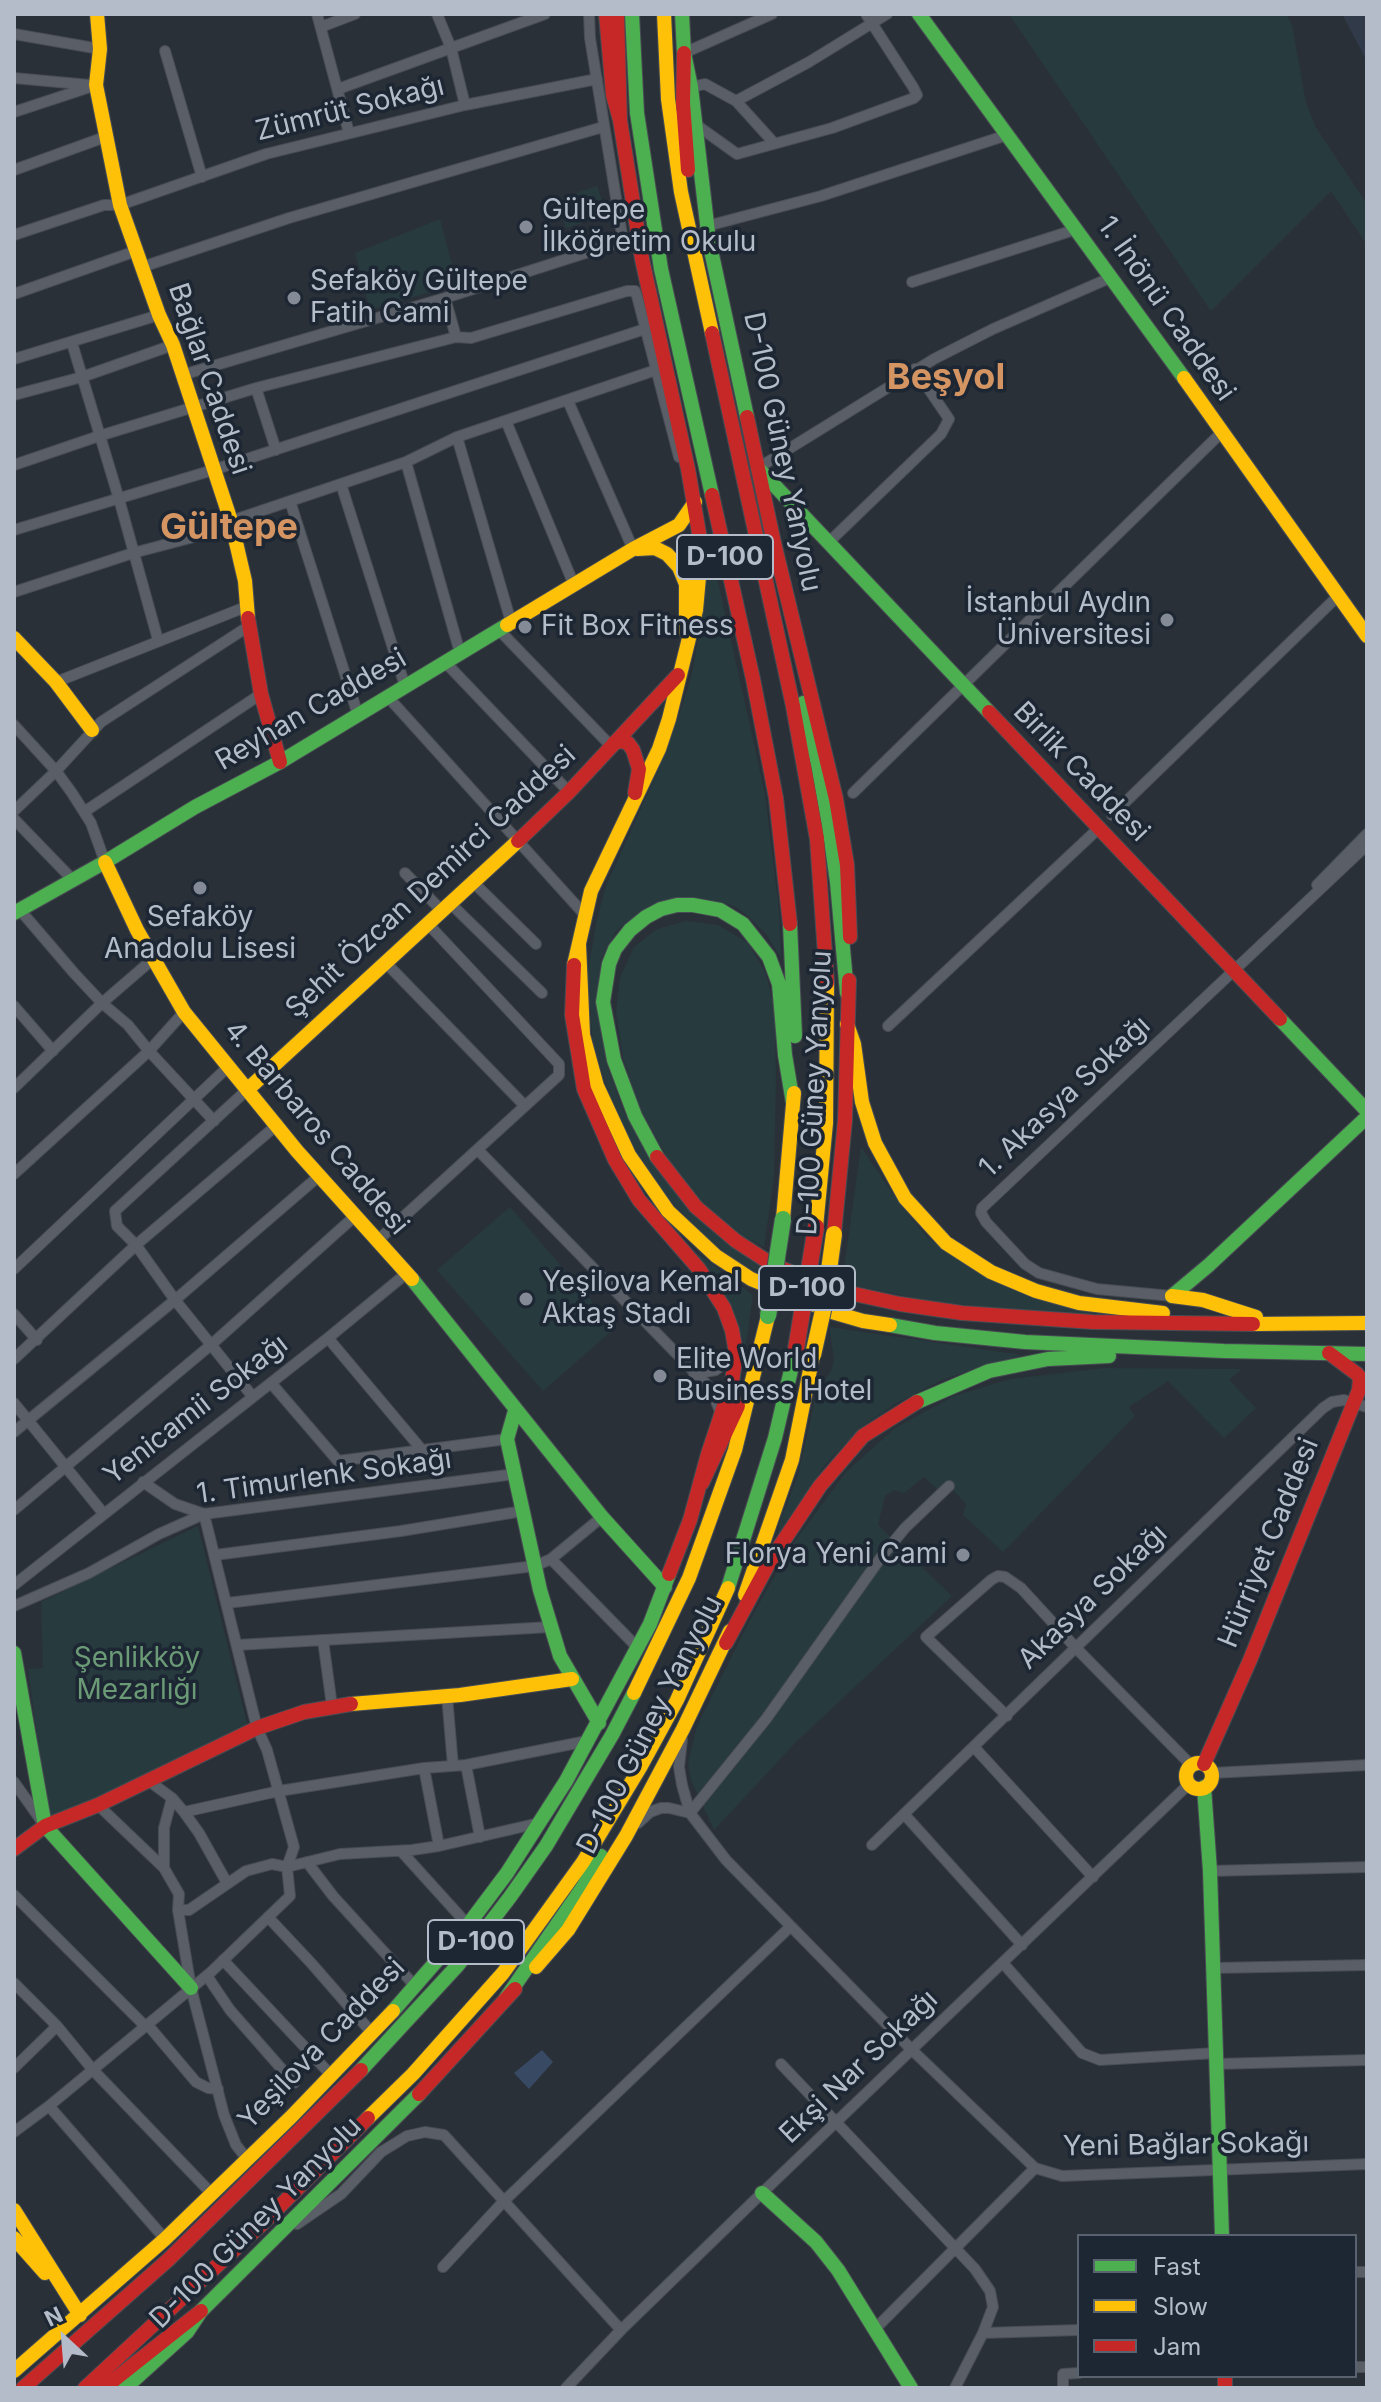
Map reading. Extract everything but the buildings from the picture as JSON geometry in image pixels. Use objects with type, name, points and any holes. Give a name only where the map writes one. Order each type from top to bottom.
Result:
[{"type":"main road","name":"Bağlar Caddesi","points":[[97,14],[100,49],[96,85],[120,205],[159,315],[173,345],[232,524],[245,581],[261,694],[280,762]]},
{"type":"main road","points":[[606,14],[613,95],[620,120],[642,259],[695,502],[702,551],[696,610],[669,719],[659,749],[591,891],[584,914],[574,964],[572,1015],[581,1077],[591,1109],[615,1160],[639,1200],[713,1288],[728,1319],[736,1353],[732,1382],[708,1454],[702,1483]]},
{"type":"main road","points":[[617,14],[620,120]]},
{"type":"main road","name":"D-100","points":[[23,2388],[168,2260],[314,2118],[458,1965],[510,1897],[587,1779],[665,1630],[707,1532],[735,1450],[755,1376],[783,1219],[793,1103],[795,1006],[786,874],[776,798],[750,666],[661,269],[637,113],[632,14]]},
{"type":"main road","name":"D-100","points":[[85,2388],[261,2225],[441,2044],[534,1933],[625,1794],[683,1687],[727,1592],[775,1438],[796,1349],[816,1227],[826,1123],[827,958],[811,799],[681,192],[668,99],[664,14]]},
{"type":"main road","name":"D-100 Güney Yanyolu","points":[[125,2388],[187,2332],[201,2311],[376,2138],[455,2056],[568,1930],[626,1836],[726,1643],[792,1460],[824,1306],[845,1120],[850,957],[845,847],[826,751],[774,543],[707,226],[691,87],[684,53],[682,14]]},
{"type":"main road","name":"1. İnönü Caddesi","points":[[919,14],[1112,277],[1367,636]]},
{"type":"main road","points":[[681,192],[688,174],[683,103],[684,53]]},
{"type":"main road","name":"Birlik Caddesi","points":[[758,468],[1367,1111]]},
{"type":"main road","name":"Reyhan Caddesi","points":[[17,912],[195,807],[280,762],[633,549],[679,525],[695,502]]},
{"type":"main road","points":[[633,549],[655,548],[667,554],[679,567],[687,593],[684,652]]},
{"type":"main road","points":[[773,614],[799,688],[821,779],[837,882],[847,993]]},
{"type":"main road","points":[[14,638],[56,682],[92,730]]},
{"type":"main road","name":"Şehit Özcan Demirci Caddesi","points":[[247,1090],[429,925],[569,792],[678,675]]},
{"type":"main road","points":[[613,745],[621,741],[628,743],[638,760],[633,802]]},
{"type":"main road","name":"4. Barbaros Caddesi","points":[[105,862],[153,959],[184,1012],[354,1217],[407,1273],[602,1517],[665,1587]]},
{"type":"main road","points":[[793,1103],[779,984],[769,957],[753,934],[720,910],[693,905],[661,909],[630,930],[615,949],[609,964],[603,1002],[614,1060],[627,1097],[651,1146],[683,1192],[716,1225],[753,1253],[786,1271],[836,1290],[929,1309],[1093,1322],[1367,1323]]},
{"type":"main road","points":[[579,945],[583,1035],[597,1086],[619,1135],[668,1211],[731,1267],[769,1288],[863,1321],[1025,1342],[1365,1355]]},
{"type":"main road","points":[[847,1024],[854,1044],[862,1102],[883,1162],[905,1198],[946,1243],[991,1272],[1036,1291],[1079,1303],[1229,1323]]},
{"type":"main road","points":[[1172,1296],[1367,1117]]},
{"type":"main road","points":[[1203,1300],[1204,1279],[1209,1265]]},
{"type":"main road","points":[[1172,1296],[1203,1300],[1278,1324]]},
{"type":"main road","points":[[726,1643],[770,1561],[820,1486],[863,1436],[896,1414],[960,1381],[1030,1361],[1224,1351]]},
{"type":"main road","points":[[1329,1353],[1357,1374],[1361,1405]]},
{"type":"main road","points":[[702,1483],[755,1376]]},
{"type":"main road","name":"Hürriyet Caddesi","points":[[1222,2234],[1210,1871],[1200,1775],[1361,1405]]},
{"type":"main road","points":[[515,1411],[507,1439],[550,1627],[560,1656],[599,1723]]},
{"type":"main road","name":"Yeşilova Caddesi","points":[[14,2371],[212,2194],[416,1987],[468,1925],[541,1822],[599,1723],[650,1624],[702,1483]]},
{"type":"main road","points":[[14,1653],[16,1680],[45,1826],[191,1988]]},
{"type":"main road","points":[[14,1849],[45,1826],[98,1805],[257,1728],[304,1712],[332,1706],[447,1696],[572,1679]]},
{"type":"main road","points":[[506,1998],[583,1887],[606,1846],[621,1812],[625,1794]]},
{"type":"main road","points":[[762,2193],[816,2242],[838,2270],[911,2388]]},
{"type":"main road","points":[[14,2210],[80,2315]]},
{"type":"main road","points":[[14,2238],[69,2300]]},
{"type":"main road","points":[[104,2388],[201,2311]]},
{"type":"street","points":[[317,14],[349,133]]},
{"type":"street","points":[[321,27],[355,14]]},
{"type":"street","points":[[437,14],[451,48],[465,105]]},
{"type":"street","points":[[338,89],[545,14]]},
{"type":"street","points":[[182,375],[445,298],[623,241],[603,127],[589,14]]},
{"type":"street","points":[[684,53],[772,14]]},
{"type":"street","points":[[736,101],[809,62],[869,19],[887,14]]},
{"type":"street","points":[[694,123],[737,154],[832,128],[914,98],[917,95],[869,19]]},
{"type":"street","points":[[14,34],[100,49]]},
{"type":"street","points":[[165,51],[202,177]]},
{"type":"street","points":[[14,78],[96,85]]},
{"type":"street","name":"Zümrüt Sokağı","points":[[14,235],[104,205],[120,205],[266,154],[465,105],[597,79]]},
{"type":"street","points":[[691,87],[705,84],[736,101],[774,143]]},
{"type":"street","points":[[14,112],[96,85]]},
{"type":"street","points":[[14,294],[603,127]]},
{"type":"street","points":[[707,226],[821,196],[1007,135]]},
{"type":"street","points":[[14,170],[105,137]]},
{"type":"street","points":[[912,282],[1077,229]]},
{"type":"street","points":[[758,468],[915,369],[993,329],[1112,277]]},
{"type":"street","points":[[14,465],[256,388],[456,337],[471,338],[635,291],[673,442],[678,456],[688,469]]},
{"type":"street","points":[[445,298],[456,337]]},
{"type":"street","points":[[14,359],[159,315]]},
{"type":"street","points":[[14,530],[276,450],[645,329]]},
{"type":"street","points":[[72,343],[158,640]]},
{"type":"street","points":[[14,395],[82,377],[173,345]]},
{"type":"street","points":[[829,542],[941,434],[949,419],[915,369]]},
{"type":"street","points":[[14,592],[232,524],[406,462],[457,437],[656,370]]},
{"type":"street","points":[[256,388],[276,450]]},
{"type":"street","points":[[568,401],[633,549]]},
{"type":"street","points":[[506,421],[574,585]]},
{"type":"street","points":[[853,793],[1222,432]]},
{"type":"street","points":[[457,437],[505,626],[613,745]]},
{"type":"street","points":[[406,462],[460,653]]},
{"type":"street","points":[[341,484],[405,686]]},
{"type":"street","points":[[290,501],[358,715]]},
{"type":"street","points":[[1112,815],[1338,596]]},
{"type":"street","points":[[56,682],[248,606]]},
{"type":"street","points":[[14,811],[101,722],[249,626]]},
{"type":"street","points":[[445,662],[569,792]]},
{"type":"street","points":[[84,812],[261,694]]},
{"type":"street","points":[[388,697],[584,914]]},
{"type":"street","points":[[14,725],[56,771],[84,812],[105,862]]},
{"type":"street","points":[[14,819],[72,879]]},
{"type":"street","points":[[888,1026],[1099,828]]},
{"type":"street","name":"1. Akasya Sokağı","points":[[1308,900],[1312,890],[1367,834]]},
{"type":"street","name":"1. Akasya Sokağı","points":[[1172,1296],[1097,1289],[1039,1273],[1025,1264],[986,1222],[982,1208],[1367,845]]},
{"type":"street","points":[[405,873],[542,993]]},
{"type":"street","points":[[474,883],[536,944]]},
{"type":"street","points":[[17,912],[102,1003],[128,1025],[214,1121]]},
{"type":"street","points":[[377,1241],[559,1075],[559,1064],[429,925]]},
{"type":"street","points":[[14,1088],[102,1003],[153,959]]},
{"type":"street","points":[[386,963],[525,1106]]},
{"type":"street","points":[[14,1006],[53,1051]]},
{"type":"street","points":[[14,1174],[149,1051],[184,1012]]},
{"type":"street","points":[[16,1264],[229,1066]]},
{"type":"street","points":[[247,1090],[115,1211],[117,1226],[136,1245],[175,1300],[253,1397]]},
{"type":"street","points":[[14,1359],[136,1245],[278,1124]]},
{"type":"street","points":[[478,1150],[711,1389],[721,1409],[720,1419]]},
{"type":"street","points":[[14,1432],[175,1300],[319,1176]]},
{"type":"street","points":[[14,1510],[212,1344],[354,1217]]},
{"type":"street","name":"Yenicamii Sokağı","points":[[14,1585],[407,1273]]},
{"type":"street","points":[[14,1314],[37,1340]]},
{"type":"street","points":[[328,1338],[422,1450]]},
{"type":"street","points":[[694,1374],[716,1370],[736,1353]]},
{"type":"street","points":[[271,1383],[338,1461],[507,1439]]},
{"type":"street","name":"Akasya Sokağı","points":[[872,1845],[1323,1408],[1332,1402],[1344,1400],[1361,1405]]},
{"type":"street","points":[[14,1403],[103,1513]]},
{"type":"street","name":"1. Timurlenk Sokağı","points":[[14,1606],[89,1573],[159,1534],[204,1514],[515,1474]]},
{"type":"street","points":[[14,2132],[207,1976],[290,1896],[287,1867],[294,1847],[267,1750],[257,1728],[204,1514],[175,1504],[143,1482]]},
{"type":"street","points":[[690,1813],[766,1719],[897,1537],[949,1486]]},
{"type":"street","points":[[215,1555],[401,1531],[523,1511]]},
{"type":"street","points":[[227,1603],[535,1566],[551,1559],[602,1517]]},
{"type":"street","points":[[551,1559],[637,1647]]},
{"type":"street","points":[[1007,1716],[926,1637],[998,1576],[1021,1588],[1200,1775],[1367,1765]]},
{"type":"street","points":[[237,1645],[550,1627]]},
{"type":"street","points":[[323,1640],[332,1706]]},
{"type":"street","points":[[447,1696],[453,1766]]},
{"type":"street","points":[[683,1729],[679,1767],[690,1813]]},
{"type":"street","points":[[184,1812],[279,1791],[424,1768],[466,1765],[589,1741]]},
{"type":"street","points":[[974,1747],[1093,1877]]},
{"type":"street","points":[[466,1765],[480,1837]]},
{"type":"street","points":[[424,1768],[439,1846]]},
{"type":"street","name":"Ekşi Nar Sokağı","points":[[566,2388],[621,2330],[835,2122],[1200,1775]]},
{"type":"street","points":[[149,1781],[172,1798],[184,1812],[227,1883]]},
{"type":"street","points":[[14,1782],[45,1826]]},
{"type":"street","points":[[164,1868],[164,1828],[172,1798]]},
{"type":"street","points":[[98,1805],[164,1868],[179,1894],[178,1910],[191,1988],[229,2131],[247,2159]]},
{"type":"street","points":[[626,1836],[650,1812],[669,1808],[690,1813]]},
{"type":"street","name":"Yeni Bağlar Sokağı","points":[[690,1813],[726,1860],[790,1927],[1035,2168],[1062,2176],[1367,2164]]},
{"type":"street","points":[[904,1814],[1022,1945]]},
{"type":"street","points":[[178,1910],[189,1910],[246,1871],[272,1864],[287,1867],[340,1854],[439,1846],[541,1822]]},
{"type":"street","points":[[401,1851],[468,1925]]},
{"type":"street","points":[[307,1862],[333,1896],[416,1987]]},
{"type":"street","points":[[1210,1871],[1367,1867]]},
{"type":"street","points":[[14,1895],[146,2025],[196,2082],[218,2089]]},
{"type":"street","points":[[268,1917],[372,2033]]},
{"type":"street","points":[[443,2267],[503,2202],[790,1927]]},
{"type":"street","points":[[223,1960],[331,2075]]},
{"type":"street","points":[[1003,1963],[1082,2053],[1100,2060],[1367,2060]]},
{"type":"street","points":[[1213,1968],[1367,1965]]},
{"type":"street","points":[[207,1976],[230,2010],[294,2083]]},
{"type":"street","points":[[14,1983],[212,2194]]},
{"type":"street","points":[[14,2004],[24,1993]]},
{"type":"street","points":[[14,2068],[57,2026]]},
{"type":"street","points":[[781,2064],[975,2269],[990,2291],[993,2307],[955,2388]]},
{"type":"street","points":[[49,2106],[165,2239]]},
{"type":"street","points":[[268,2243],[341,2194],[381,2152],[407,2136],[425,2132],[444,2135],[621,2330]]},
{"type":"street","points":[[874,2330],[1035,2168]]},
{"type":"street","points":[[983,2333],[1077,2330]]},
{"type":"street","points":[[1063,2388],[1063,2374],[1077,2373]]},
{"type":"shaded area","points":[[1342,14],[1367,14],[1367,61]]},
{"type":"green space","points":[[1009,14],[1286,14],[1292,25],[1306,103],[1315,126],[1367,204],[1367,245],[1331,191],[1211,311]]},
{"type":"green space","points":[[597,186],[607,215],[566,228],[557,200]]},
{"type":"green space","points":[[440,219],[457,284],[370,310],[355,253]]},
{"type":"green space","points":[[710,545],[765,794],[779,910],[781,958],[766,934],[749,917],[736,907],[719,902],[626,923],[616,931],[601,959],[597,997],[608,1068],[625,1114],[760,1265],[760,1274],[730,1256],[703,1234],[667,1197],[617,1118],[593,1044],[587,976],[606,886],[657,773],[691,678],[701,625]]},
{"type":"green space","points":[[686,921],[718,925],[748,943],[766,974],[775,1011],[774,1177],[764,1247],[744,1237],[711,1211],[669,1161],[638,1105],[623,1058],[616,1012],[620,978],[634,947],[657,929]]},
{"type":"green space","points":[[861,1147],[902,1207],[927,1237],[947,1252],[1106,1316],[929,1301],[842,1283]]},
{"type":"green space","name":"Yeşilova Kemal Aktaş Stadı","points":[[510,1207],[615,1328],[543,1391],[437,1270]]},
{"type":"green space","points":[[692,1249],[753,1295],[745,1350],[737,1322],[720,1289]]},
{"type":"green space","points":[[829,1327],[1022,1355],[944,1379],[898,1402],[859,1429],[826,1464],[778,1534],[798,1475],[816,1395],[832,1369],[834,1359]]},
{"type":"green space","points":[[1105,1368],[1242,1369],[1229,1380],[1256,1408],[1224,1438],[1168,1381],[1129,1407],[1135,1416],[1003,1552],[963,1515],[966,1504],[946,1483],[938,1490],[924,1477],[904,1493],[894,1490],[885,1496],[878,1525],[952,1596],[796,1742],[714,1830],[691,1780],[688,1763],[697,1726],[791,1546],[846,1472],[895,1428],[954,1396],[1011,1379]]},
{"type":"green space","name":"Şenlikköy Mezarlığı","points":[[198,1526],[247,1724],[49,1824],[28,1669],[43,1668],[41,1602]]},
{"type":"water","points":[[542,2050],[553,2062],[529,2089],[514,2073]]},
{"type":"traffic: fast","points":[[632,14],[637,113],[661,269],[712,495]]},
{"type":"traffic: fast","points":[[682,14],[684,53],[691,87],[709,241],[747,417]]},
{"type":"traffic: fast","points":[[919,14],[1184,378]]},
{"type":"traffic: fast","points":[[758,468],[989,712]]},
{"type":"traffic: fast","points":[[14,913],[195,807],[280,762],[507,625]]},
{"type":"traffic: fast","points":[[803,703],[829,825],[847,993]]},
{"type":"traffic: fast","points":[[657,1157],[635,1116],[614,1060],[603,1002],[609,964],[615,949],[630,930],[661,909],[693,905],[720,910],[743,924],[769,957],[779,984],[793,1103]]},
{"type":"traffic: fast","points":[[790,924],[795,1036]]},
{"type":"traffic: fast","points":[[1280,1019],[1367,1111]]},
{"type":"traffic: fast","points":[[1172,1296],[1367,1117]]},
{"type":"traffic: fast","points":[[768,1316],[783,1219]]},
{"type":"traffic: fast","points":[[412,1279],[602,1517],[665,1587]]},
{"type":"traffic: fast","points":[[890,1325],[1025,1342],[1367,1354]]},
{"type":"traffic: fast","points":[[728,1588],[775,1438],[796,1349]]},
{"type":"traffic: fast","points":[[917,1402],[989,1371],[1048,1359],[1109,1356]]},
{"type":"traffic: fast","points":[[515,1411],[507,1439],[540,1590],[560,1656],[599,1723]]},
{"type":"traffic: fast","points":[[393,2011],[468,1925],[507,1873],[566,1781],[650,1624],[669,1574]]},
{"type":"traffic: fast","points":[[14,1653],[45,1826],[191,1988]]},
{"type":"traffic: fast","points":[[361,2070],[458,1965],[510,1897],[546,1846],[634,1693]]},
{"type":"traffic: fast","points":[[1204,1787],[1210,1871],[1222,2234]]},
{"type":"traffic: fast","points":[[506,1998],[601,1856]]},
{"type":"traffic: fast","points":[[125,2388],[187,2332],[201,2311],[419,2094]]},
{"type":"traffic: fast","points":[[762,2193],[816,2242],[838,2270],[911,2388]]},
{"type":"traffic: slow","points":[[97,14],[100,49],[96,85],[120,205],[159,315],[173,345],[231,521],[245,581],[248,618]]},
{"type":"traffic: slow","points":[[664,14],[668,99],[681,192],[712,333]]},
{"type":"traffic: slow","points":[[1184,378],[1367,636]]},
{"type":"traffic: slow","points":[[507,625],[679,525],[695,502]]},
{"type":"traffic: slow","points":[[637,549],[655,548],[667,554],[679,567],[686,584],[686,632]]},
{"type":"traffic: slow","points":[[574,965],[591,891],[659,749],[669,719],[696,610],[700,566]]},
{"type":"traffic: slow","points":[[14,638],[56,682],[92,730]]},
{"type":"traffic: slow","points":[[247,1090],[518,841]]},
{"type":"traffic: slow","points":[[105,862],[137,930],[184,1012],[297,1151],[412,1279]]},
{"type":"traffic: slow","points":[[579,945],[583,1035],[597,1086],[629,1155],[668,1211],[716,1256],[751,1279],[832,1312],[890,1325]]},
{"type":"traffic: slow","points":[[816,1227],[826,1123],[827,983]]},
{"type":"traffic: slow","points":[[847,1024],[854,1044],[862,1102],[875,1143],[905,1198],[946,1243],[991,1272],[1036,1291],[1079,1303],[1163,1313]]},
{"type":"traffic: slow","points":[[783,1219],[794,1093]]},
{"type":"traffic: slow","points":[[813,1355],[824,1306],[834,1234]]},
{"type":"traffic: slow","points":[[1172,1296],[1203,1300],[1256,1317]]},
{"type":"traffic: slow","points":[[634,1693],[689,1578],[735,1450],[768,1316]]},
{"type":"traffic: slow","points":[[1253,1324],[1367,1323]]},
{"type":"traffic: slow","points":[[745,1595],[792,1460],[813,1355]]},
{"type":"traffic: slow","points":[[368,2118],[413,2074],[503,1973],[583,1862],[677,1700],[728,1588]]},
{"type":"traffic: slow","points":[[536,1967],[568,1930],[626,1836],[683,1729],[730,1631]]},
{"type":"traffic: slow","points":[[351,1704],[460,1695],[572,1679]]},
{"type":"traffic: slow","points":[[1199,1763],[1208,1767],[1212,1776],[1208,1785],[1199,1789],[1190,1785],[1186,1776],[1190,1767],[1199,1763]]},
{"type":"traffic: slow","points":[[14,2371],[165,2239],[291,2117],[393,2011]]},
{"type":"traffic: slow","points":[[14,2210],[80,2315]]},
{"type":"traffic: slow","points":[[14,2238],[45,2273]]},
{"type":"traffic: jam","points":[[606,14],[613,95],[620,120],[642,259],[688,469],[702,551],[700,566]]},
{"type":"traffic: jam","points":[[617,14],[620,120]]},
{"type":"traffic: jam","points":[[684,53],[683,103],[688,170]]},
{"type":"traffic: jam","points":[[712,333],[793,706],[817,839],[827,983]]},
{"type":"traffic: jam","points":[[747,417],[836,799],[847,865],[850,937]]},
{"type":"traffic: jam","points":[[712,495],[776,798],[790,924]]},
{"type":"traffic: jam","points":[[248,618],[261,694],[280,762]]},
{"type":"traffic: jam","points":[[518,841],[569,792],[678,675]]},
{"type":"traffic: jam","points":[[989,712],[1280,1019]]},
{"type":"traffic: jam","points":[[614,743],[628,743],[633,750],[639,769],[635,793]]},
{"type":"traffic: jam","points":[[574,965],[572,1015],[584,1089],[615,1160],[639,1200],[699,1269],[724,1308],[736,1353],[732,1382],[690,1520],[669,1574]]},
{"type":"traffic: jam","points":[[834,1234],[845,1120],[849,980]]},
{"type":"traffic: jam","points":[[657,1157],[696,1207],[736,1241],[773,1265],[836,1290],[962,1313],[1093,1322],[1253,1324]]},
{"type":"traffic: jam","points":[[796,1349],[816,1227]]},
{"type":"traffic: jam","points":[[1204,1764],[1250,1660],[1359,1390],[1360,1378],[1357,1374],[1329,1353]]},
{"type":"traffic: jam","points":[[726,1643],[770,1561],[820,1486],[863,1436],[917,1402]]},
{"type":"traffic: jam","points":[[702,1483],[738,1406]]},
{"type":"traffic: jam","points":[[14,1849],[45,1826],[98,1805],[257,1728],[304,1712],[351,1704]]},
{"type":"traffic: jam","points":[[419,2094],[515,1989]]},
{"type":"traffic: jam","points":[[23,2388],[168,2260],[361,2070]]},
{"type":"traffic: jam","points":[[85,2388],[261,2225],[368,2118]]},
{"type":"traffic: jam","points":[[104,2388],[201,2311]]},
{"type":"traffic: jam","points":[[1225,2378],[1225,2388]]},
{"type":"place","name":"Gültepe İlköğretim Okulu","points":[[526,227]]},
{"type":"place","name":"Sefaköy Gültepe Fatih Cami","points":[[294,298]]},
{"type":"place","name":"İstanbul Aydın Üniversitesi","points":[[1167,620]]},
{"type":"place","name":"Fit Box Fitness","points":[[525,627]]},
{"type":"place","name":"Sefaköy Anadolu Lisesi","points":[[200,888]]},
{"type":"place","name":"Yeşilova Kemal Aktaş Stadı","points":[[526,1299]]},
{"type":"place","name":"Elite World Business Hotel","points":[[660,1376]]},
{"type":"place","name":"Florya Yeni Cami","points":[[963,1555]]},
{"type":"district","name":"Beşyol","points":[[946,378]]},
{"type":"district","name":"Gültepe","points":[[229,528]]}]
